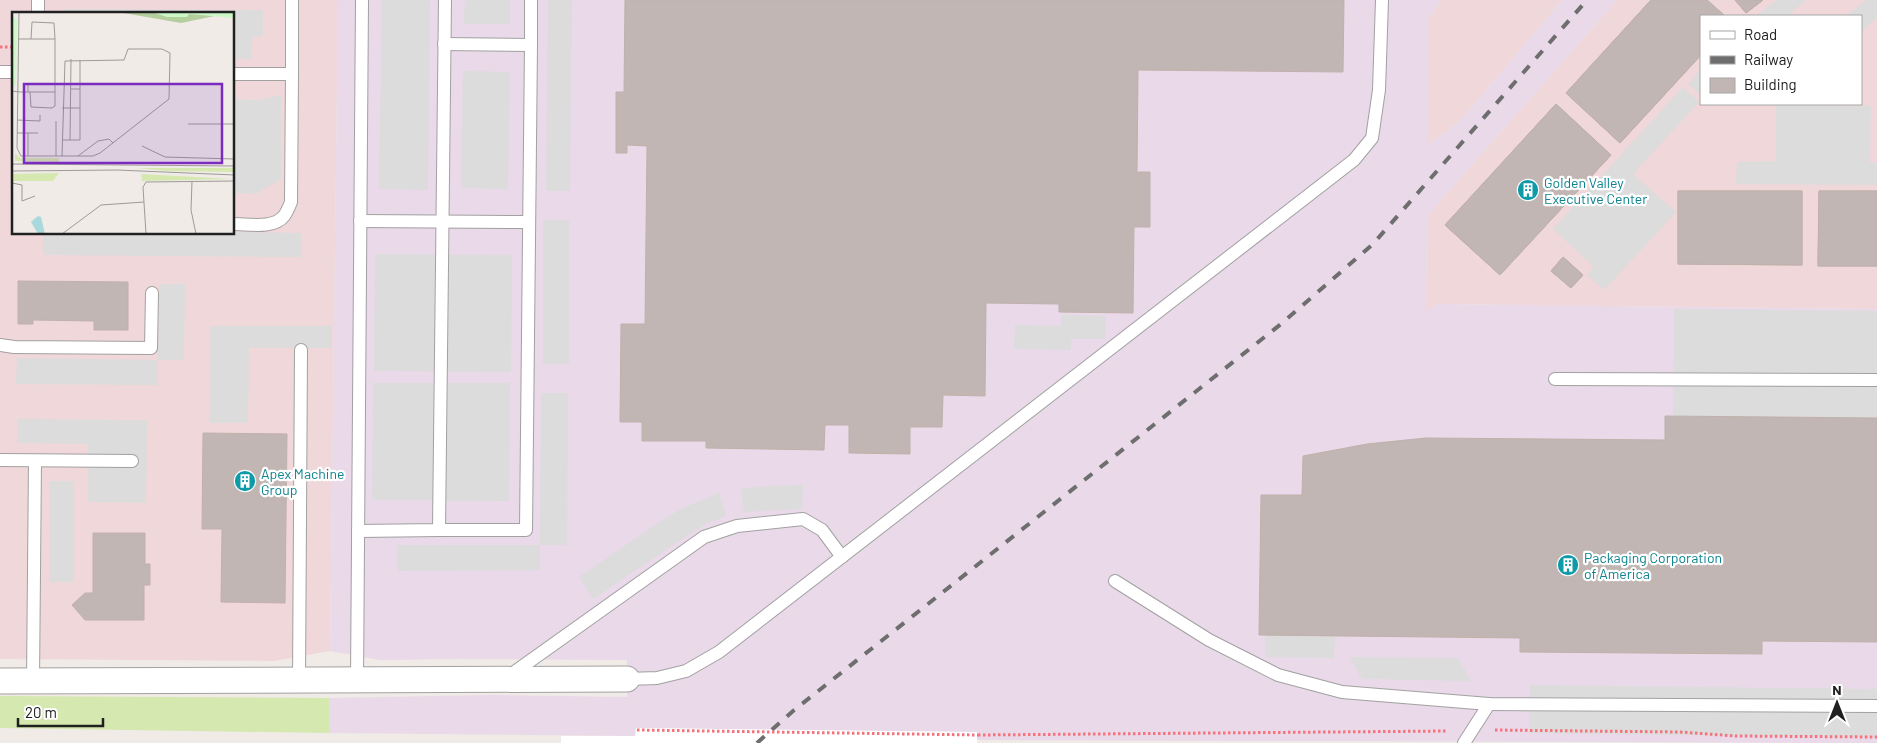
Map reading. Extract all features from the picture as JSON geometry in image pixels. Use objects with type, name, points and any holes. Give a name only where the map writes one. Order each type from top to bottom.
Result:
[{"type":"street","points":[[0,681],[627,679]]},
{"type":"lane","points":[[235,224],[276,222],[283,218],[291,202],[292,0]]},
{"type":"lane","points":[[357,680],[362,0]]},
{"type":"lane","points":[[438,530],[445,0]]},
{"type":"lane","points":[[358,531],[526,530],[531,0]]},
{"type":"lane","points":[[627,679],[657,678],[686,671],[719,652],[1354,160],[1372,138],[1379,90],[1382,0]]},
{"type":"lane","points":[[444,44],[531,45]]},
{"type":"lane","points":[[235,74],[292,74]]},
{"type":"lane","points":[[360,221],[529,222]]},
{"type":"lane","points":[[0,345],[152,348],[152,294]]},
{"type":"lane","points":[[299,681],[301,350]]},
{"type":"lane","points":[[1555,379],[1877,380]]},
{"type":"lane","points":[[0,460],[132,461]]},
{"type":"lane","points":[[33,681],[35,460]]},
{"type":"lane","points":[[505,679],[704,537],[736,526],[804,519],[822,530],[842,557]]},
{"type":"lane","points":[[1115,581],[1209,640],[1278,675],[1342,692],[1489,704],[1877,706]]},
{"type":"lane","points":[[1464,743],[1489,704]]},
{"type":"path","points":[[637,730],[978,734],[1472,730],[1680,732],[1736,736],[1877,737]]},
{"type":"shaded area","points":[[0,0],[338,0],[330,651],[274,661],[0,659]]},
{"type":"shaded area","points":[[338,0],[1441,0],[1427,21],[1427,146],[1461,120],[1562,0],[1617,0],[1427,216],[1426,311],[1436,304],[1877,309],[1877,743],[977,740],[977,732],[636,728],[636,736],[329,733],[329,698],[489,695],[627,697],[627,660],[380,660],[330,651]]},
{"type":"shaded area","points":[[382,0],[430,0],[428,190],[379,189]]},
{"type":"shaded area","points":[[465,0],[510,0],[510,24],[464,24]]},
{"type":"shaded area","points":[[548,0],[572,0],[570,191],[546,191]]},
{"type":"shaded area","points":[[1441,0],[1562,0],[1461,120],[1427,146],[1427,21]]},
{"type":"shaded area","points":[[1617,0],[1877,0],[1877,309],[1436,304],[1426,312],[1427,216]]},
{"type":"shaded area","points":[[1776,0],[1806,0],[1788,15],[1757,15]]},
{"type":"shaded area","points":[[1866,0],[1877,0],[1877,18],[1862,30],[1862,15],[1847,15]]},
{"type":"shaded area","points":[[65,9],[263,10],[263,36],[252,37],[251,59],[235,59],[235,12],[65,12]]},
{"type":"shaded area","points":[[1700,70],[1700,94],[1688,84]]},
{"type":"shaded area","points":[[463,71],[510,72],[508,189],[461,188]]},
{"type":"shaded area","points":[[1683,87],[1699,102],[1633,174],[1676,212],[1604,290],[1587,275],[1594,267],[1553,229]]},
{"type":"shaded area","points":[[281,95],[281,179],[256,194],[235,193],[235,99],[258,100]]},
{"type":"shaded area","points":[[1776,105],[1871,106],[1870,162],[1877,163],[1877,185],[1736,184],[1737,162],[1776,161]]},
{"type":"shaded area","points":[[543,220],[569,220],[569,364],[543,364]]},
{"type":"shaded area","points":[[301,233],[301,257],[43,255],[43,235]]},
{"type":"shaded area","points":[[375,254],[512,255],[511,372],[374,371]]},
{"type":"shaded area","points":[[159,284],[185,284],[184,360],[158,360]]},
{"type":"shaded area","points":[[1674,309],[1877,311],[1877,418],[1673,416]]},
{"type":"shaded area","points":[[1062,315],[1106,316],[1106,339],[1071,339],[1071,350],[1014,349],[1015,325],[1061,326]]},
{"type":"shaded area","points":[[210,326],[332,326],[332,348],[249,348],[248,423],[210,423]]},
{"type":"shaded area","points":[[17,358],[158,360],[158,385],[16,384]]},
{"type":"shaded area","points":[[373,383],[510,383],[509,501],[372,500]]},
{"type":"shaded area","points":[[541,393],[568,393],[567,545],[540,545]]},
{"type":"shaded area","points":[[17,419],[147,420],[146,503],[88,502],[88,444],[17,443]]},
{"type":"shaded area","points":[[49,481],[74,481],[74,582],[49,582]]},
{"type":"shaded area","points":[[803,485],[802,509],[744,512],[741,489]]},
{"type":"shaded area","points":[[719,493],[726,516],[706,524],[593,599],[579,577],[664,519],[683,508]]},
{"type":"shaded area","points":[[397,545],[540,545],[540,570],[397,571]]},
{"type":"shaded area","points":[[1265,635],[1335,636],[1334,658],[1265,657]]},
{"type":"shaded area","points":[[1350,657],[1458,658],[1471,681],[1362,679]]},
{"type":"shaded area","points":[[1530,685],[1877,689],[1877,737],[1529,733]]},
{"type":"green space","points":[[0,696],[329,698],[329,733],[0,728]]},
{"type":"pier","points":[[636,728],[977,732],[977,743],[561,743],[561,736],[635,736]]},
{"type":"building","points":[[625,0],[1344,0],[1343,72],[1138,70],[1137,172],[1150,172],[1150,227],[1134,227],[1133,313],[1059,312],[1059,304],[986,303],[985,396],[943,395],[942,427],[910,427],[910,454],[849,453],[849,425],[825,425],[824,450],[706,448],[706,441],[642,441],[642,422],[620,422],[621,324],[645,324],[647,146],[627,145],[627,153],[616,153],[616,92],[624,92]]},
{"type":"building","name":"Golden Valley Executive Center","points":[[1651,0],[1707,0],[1724,15],[1700,15],[1700,56],[1620,143],[1566,93]]},
{"type":"building","name":"Golden Valley Executive Center","points":[[1651,0],[1707,0],[1724,15],[1700,15],[1700,56],[1620,143],[1566,93]]},
{"type":"building","points":[[1735,0],[1763,0],[1746,13]]},
{"type":"building","points":[[1735,0],[1763,0],[1746,13]]},
{"type":"building","name":"Golden Valley Executive Center","points":[[1556,104],[1611,155],[1500,275],[1445,225]]},
{"type":"building","name":"Golden Valley Executive Center","points":[[1556,104],[1611,155],[1500,275],[1445,225]]},
{"type":"building","name":"Golden Valley Executive Center","points":[[1678,191],[1802,191],[1802,265],[1678,264]]},
{"type":"building","name":"Golden Valley Executive Center","points":[[1678,191],[1802,191],[1802,265],[1678,264]]},
{"type":"building","points":[[1819,191],[1877,191],[1877,266],[1818,266]]},
{"type":"building","points":[[1819,191],[1877,191],[1877,266],[1818,266]]},
{"type":"building","points":[[1563,257],[1583,275],[1571,288],[1551,271]]},
{"type":"building","points":[[1563,257],[1583,275],[1571,288],[1551,271]]},
{"type":"building","points":[[18,281],[128,282],[128,330],[94,330],[94,321],[33,320],[33,324],[18,324]]},
{"type":"building","name":"Packaging Corporation of America","points":[[1665,416],[1877,418],[1877,642],[1762,641],[1762,654],[1520,652],[1520,638],[1259,635],[1261,495],[1302,495],[1303,456],[1367,444],[1426,438],[1665,440]]},
{"type":"building","name":"Apex Machine Group","points":[[203,433],[287,434],[285,603],[221,602],[222,529],[202,529]]},
{"type":"building","points":[[93,533],[145,533],[145,564],[150,564],[150,585],[144,585],[144,620],[85,620],[72,605],[85,593],[93,593]]},
{"type":"railway","points":[[757,743],[793,711],[1281,324],[1373,244],[1587,0]]},
{"type":"place","name":"Golden Valley Executive Center","points":[[1528,190]]},
{"type":"place","name":"Apex Machine Group","points":[[245,481]]},
{"type":"place","name":"Packaging Corporation of America","points":[[1568,565]]}]
